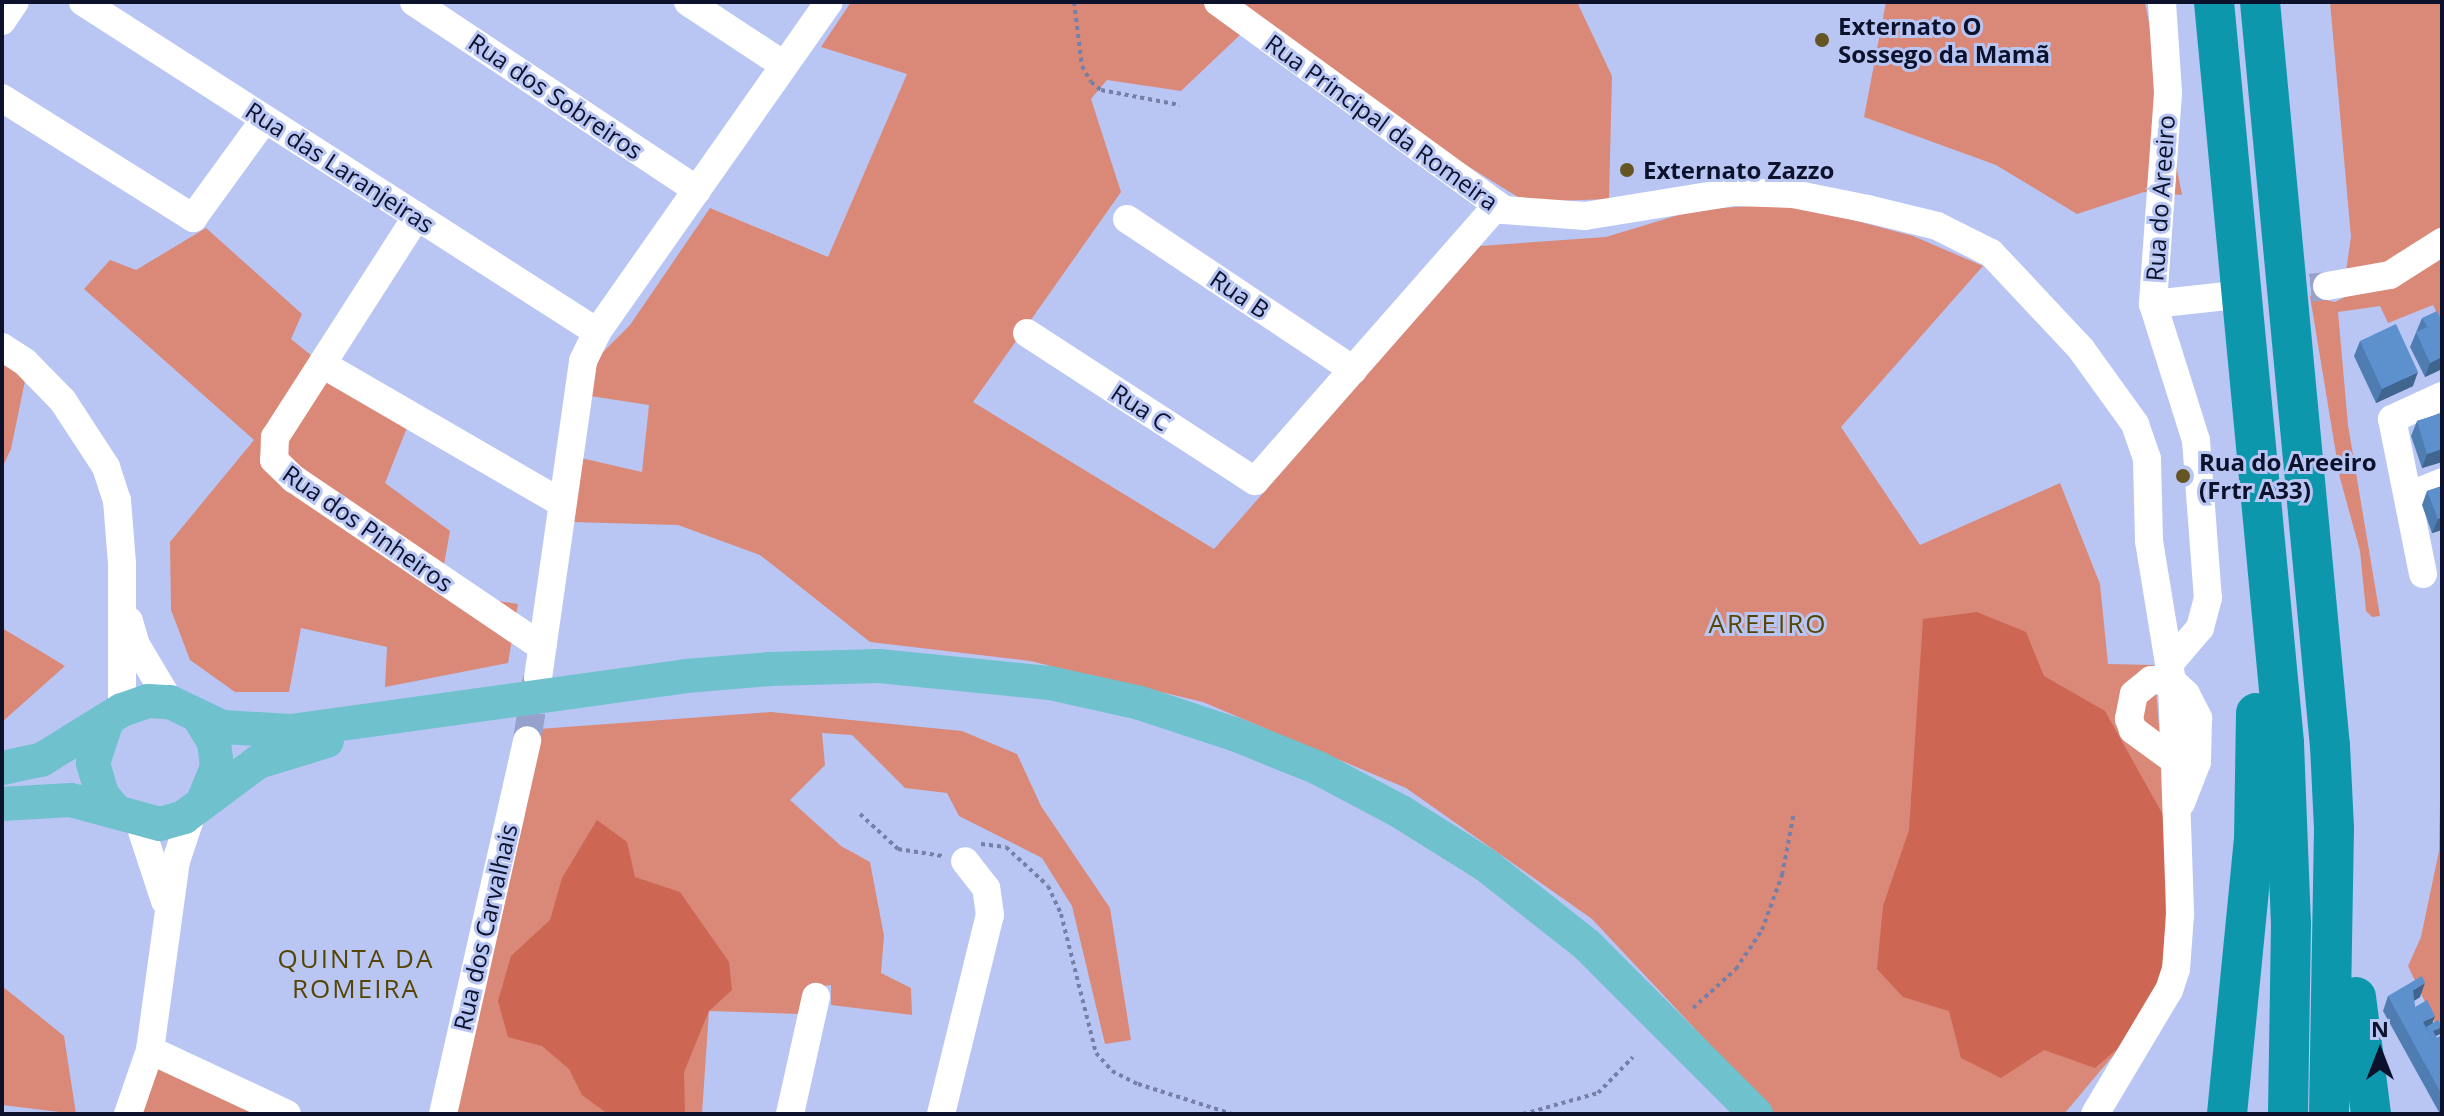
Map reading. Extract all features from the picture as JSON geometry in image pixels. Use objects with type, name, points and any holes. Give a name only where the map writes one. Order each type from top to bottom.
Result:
[{"type":"highway","points":[[2214,2],[2248,397],[2266,530],[2284,743],[2291,923],[2288,1114]]},
{"type":"highway","points":[[2260,2],[2285,300],[2316,574],[2334,828],[2329,1114]]},
{"type":"highway","points":[[2227,1114],[2257,763],[2248,397]]},
{"type":"highway","points":[[2334,828],[2353,915],[2357,1034],[2371,1114]]},
{"type":"main road","points":[[2,768],[41,760],[114,717],[148,701],[170,702],[201,721],[291,731],[686,676],[863,667],[1050,683],[1140,703],[1318,768],[1487,866],[1587,945],[1756,1114]]},
{"type":"main road","points":[[2,804],[71,800],[160,824],[198,804],[258,762],[327,742],[672,691],[759,683],[899,680],[1049,696],[1129,715],[1250,754],[1413,834],[1547,929],[1619,992],[1738,1114]]},
{"type":"main road","points":[[114,717],[93,763],[102,795],[127,816]]},
{"type":"main road","points":[[198,804],[217,767],[214,742],[201,721]]},
{"type":"street","points":[[2,21],[15,2]]},
{"type":"street","name":"Rua das Laranjeiras","points":[[83,2],[597,332]]},
{"type":"street","name":"Rua dos Sobreiros","points":[[414,2],[697,190]]},
{"type":"street","points":[[688,2],[784,65]]},
{"type":"street","points":[[538,678],[583,361],[597,332],[829,2]]},
{"type":"street","name":"Rua Principal da Romeira","points":[[1218,2],[1497,206],[1585,216],[1734,192],[1793,194],[1937,226],[1991,253],[2081,349],[2135,424],[2147,459],[2149,541],[2171,672],[2176,818],[2176,969],[2095,1114]]},
{"type":"street","name":"Rua do Areeiro","points":[[2162,2],[2168,93],[2153,304],[2196,440],[2208,587],[2200,628],[2171,672]]},
{"type":"street","points":[[2,98],[193,218],[265,119]]},
{"type":"street","points":[[1353,370],[1497,206]]},
{"type":"street","name":"Rua dos Pinheiros","points":[[417,216],[275,437],[272,453],[279,468],[542,647]]},
{"type":"street","name":"Rua B","points":[[1127,219],[1353,370]]},
{"type":"street","points":[[2327,286],[2390,275],[2442,242]]},
{"type":"street","points":[[2153,304],[2227,296]]},
{"type":"street","name":"Rua C","points":[[1027,333],[1255,481],[1353,370]]},
{"type":"street","points":[[2,347],[25,362],[63,401],[106,467],[121,521],[122,577],[114,717]]},
{"type":"street","points":[[322,364],[562,503]]},
{"type":"street","points":[[2423,574],[2392,419],[2442,396]]},
{"type":"street","points":[[2408,496],[2442,482]]},
{"type":"street","points":[[122,577],[136,645],[170,702]]},
{"type":"street","points":[[2174,760],[2133,730],[2129,719],[2129,706],[2141,685],[2171,672],[2198,718],[2197,762],[2176,818]]},
{"type":"street","name":"Rua dos Carvalhais","points":[[443,1114],[527,740]]},
{"type":"street","points":[[128,1114],[150,1050],[176,861],[198,804]]},
{"type":"street","points":[[127,816],[168,917]]},
{"type":"street","points":[[941,1114],[990,915],[986,888],[965,861]]},
{"type":"street","points":[[790,1114],[816,997]]},
{"type":"street","points":[[150,1050],[287,1114]]},
{"type":"path","points":[[1074,2],[1082,66],[1091,82],[1101,90],[1180,105]]},
{"type":"path","points":[[1693,1008],[1736,969],[1762,930],[1782,875],[1794,812]]},
{"type":"path","points":[[860,814],[898,849],[965,861],[967,851],[977,844],[1006,847],[1048,886],[1061,914],[1096,1053],[1112,1071],[1232,1114]]},
{"type":"path","points":[[1523,1114],[1598,1093],[1633,1057]]},
{"type":"shaded area","points":[[851,2],[1201,2],[1242,33],[1181,91],[1107,80],[1091,99],[1121,192],[973,402],[1214,549],[1480,246],[1606,237],[1695,210],[1789,203],[1913,236],[1983,266],[1841,427],[1920,545],[2060,483],[2100,584],[2108,664],[2154,665],[2169,847],[2122,1045],[2064,1114],[1775,1114],[1592,919],[1406,788],[1203,702],[1030,661],[870,642],[760,555],[678,525],[571,522],[581,458],[642,472],[649,405],[590,396],[598,357],[630,325],[710,208],[828,257],[907,74],[821,47]]},
{"type":"shaded area","points":[[1238,2],[1577,2],[1612,76],[1609,199],[1526,202],[1367,104]]},
{"type":"shaded area","points":[[1886,2],[2145,2],[2182,195],[2144,192],[2077,214],[1996,165],[1864,117]]},
{"type":"shaded area","points":[[2330,2],[2442,2],[2442,230],[2395,262],[2346,271],[2351,237]]},
{"type":"shaded area","points":[[206,228],[302,314],[291,339],[322,364],[412,415],[385,483],[450,531],[443,570],[465,596],[518,604],[508,663],[385,687],[387,647],[301,628],[289,692],[235,692],[190,660],[171,610],[170,542],[254,440],[84,289],[110,260],[136,270]]},
{"type":"shaded area","points":[[2442,246],[2442,323],[2433,305],[2388,323],[2380,306],[2338,312],[2348,425],[2380,616],[2372,617],[2366,611],[2360,551],[2340,478],[2310,296],[2335,302]]},
{"type":"shaded area","points":[[2,361],[27,371],[11,449],[2,468]]},
{"type":"shaded area","points":[[1977,612],[2026,632],[2044,676],[2105,711],[2167,822],[2165,970],[2122,1045],[2095,1068],[2044,1050],[2001,1078],[1961,1058],[1949,1011],[1903,997],[1877,969],[1883,906],[1909,830],[1923,619]]},
{"type":"shaded area","points":[[2,628],[65,666],[2,722]]},
{"type":"shaded area","points":[[2442,702],[2442,1038],[2408,966],[2421,937],[2439,851]]},
{"type":"shaded area","points":[[771,712],[962,731],[1017,754],[1041,806],[1110,908],[1131,1040],[1105,1044],[1072,906],[1042,858],[959,816],[947,793],[905,788],[852,735],[822,733],[825,765],[790,800],[841,846],[870,862],[884,936],[881,973],[911,988],[912,1015],[831,1005],[831,985],[806,988],[800,1014],[709,1011],[702,1114],[454,1114],[524,819],[539,729]]},
{"type":"shaded area","points":[[597,820],[627,842],[635,877],[680,892],[729,962],[732,990],[709,1011],[684,1072],[685,1114],[608,1114],[582,1095],[569,1069],[542,1046],[508,1037],[498,1001],[511,956],[550,920],[562,878]]},
{"type":"shaded area","points":[[2,986],[64,1036],[76,1114],[2,1105]]},
{"type":"shaded area","points":[[155,1063],[267,1114],[139,1114]]},
{"type":"building","points":[[2437,311],[2442,321],[2442,357],[2430,363],[2416,332],[2427,327],[2422,318]]},
{"type":"building","points":[[2396,324],[2418,372],[2382,389],[2360,341]]},
{"type":"building","points":[[2442,413],[2442,449],[2427,454],[2417,421]]},
{"type":"building","points":[[2442,486],[2442,517],[2438,519],[2427,491]]},
{"type":"building","points":[[2422,976],[2425,983],[2413,990],[2415,1007],[2427,1000],[2435,1016],[2423,1022],[2433,1040],[2442,1035],[2442,1095],[2388,996]]},
{"type":"building","points":[[2438,1020],[2442,1027],[2433,1031],[2437,1038],[2433,1040],[2426,1027]]},
{"type":"tunnel","points":[[2227,296],[2327,286]]},
{"type":"tunnel","points":[[527,740],[537,678]]},
{"type":"place","name":"Externato O Sossego da Mamã","points":[[1822,40]]},
{"type":"place","name":"Externato Zazzo","points":[[1627,170]]},
{"type":"place","name":"Rua do Areeiro (Frtr A33)","points":[[2183,476]]},
{"type":"district","name":"AREEIRO","points":[[1768,624]]},
{"type":"district","name":"QUINTA DA ROMEIRA","points":[[356,974]]}]
